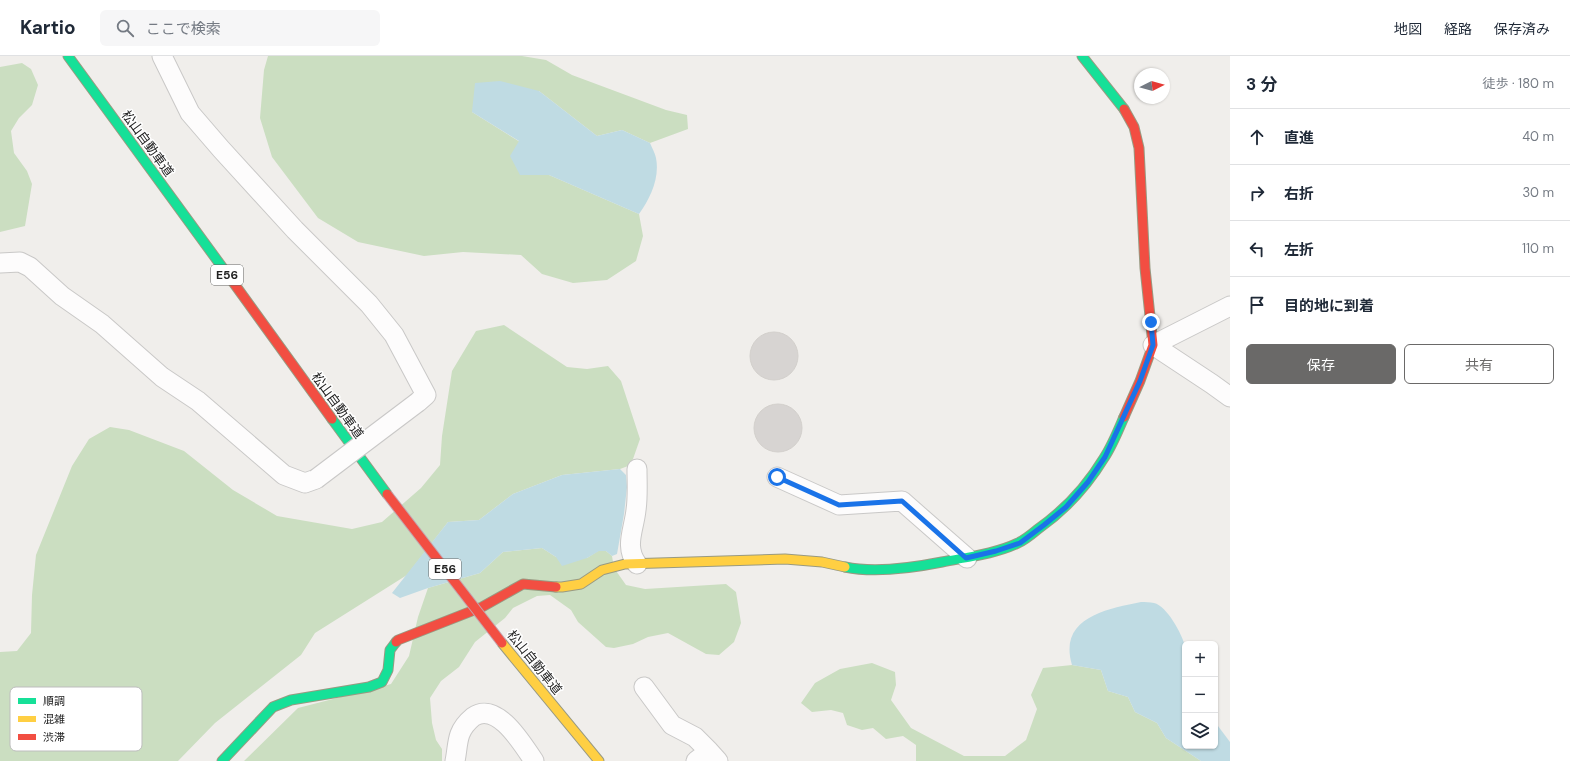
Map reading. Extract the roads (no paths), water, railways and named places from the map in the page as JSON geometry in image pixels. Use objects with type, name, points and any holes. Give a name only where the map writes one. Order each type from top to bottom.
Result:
[{"type":"main road","name":"松山自動車道","points":[[68,56],[387,494],[502,644],[600,761]]},
{"type":"main road","points":[[222,761],[273,707],[291,700],[369,687],[382,682],[388,670],[390,650],[398,640],[482,606],[523,584],[562,587],[581,584],[602,570],[625,564],[785,560],[822,562],[854,569],[890,569],[923,566],[996,551],[1020,543],[1066,507],[1088,482],[1105,457],[1140,381],[1153,345],[1145,268],[1141,168],[1134,126],[1125,110],[1082,56]]},
{"type":"street","points":[[0,263],[20,262],[30,266],[62,296],[102,324],[162,376],[198,401],[284,475],[305,483],[316,479],[426,395],[394,335],[369,304],[295,230],[190,113],[162,56]]},
{"type":"street","points":[[1230,306],[1153,345],[1230,397]]},
{"type":"street","points":[[637,469],[636,509],[630,548],[632,557],[637,564]]},
{"type":"street","points":[[777,477],[839,505],[902,501],[966,558]]},
{"type":"street","points":[[644,687],[672,725],[694,737],[706,757]]},
{"type":"street","points":[[455,761],[460,734],[466,722],[478,714],[491,714],[502,720],[534,761]]},
{"type":"water","points":[[500,81],[539,91],[597,136],[622,130],[650,143],[656,158],[657,173],[647,202],[639,214],[549,175],[520,175],[510,156],[519,141],[472,112],[475,83]]},
{"type":"water","points":[[620,469],[626,475],[627,487],[617,554],[612,556],[606,551],[599,551],[587,558],[562,566],[556,557],[542,548],[503,552],[480,573],[400,598],[392,593],[448,522],[479,520],[513,494],[562,475]]},
{"type":"water","points":[[1141,602],[1154,603],[1164,609],[1181,635],[1183,641],[1182,749],[1166,738],[1157,723],[1135,712],[1128,697],[1108,691],[1101,670],[1072,665],[1070,649],[1072,636],[1078,626],[1088,618],[1113,608]]},
{"type":"water","points":[[1218,726],[1230,742],[1230,761],[1201,761],[1183,749],[1218,749]]}]
